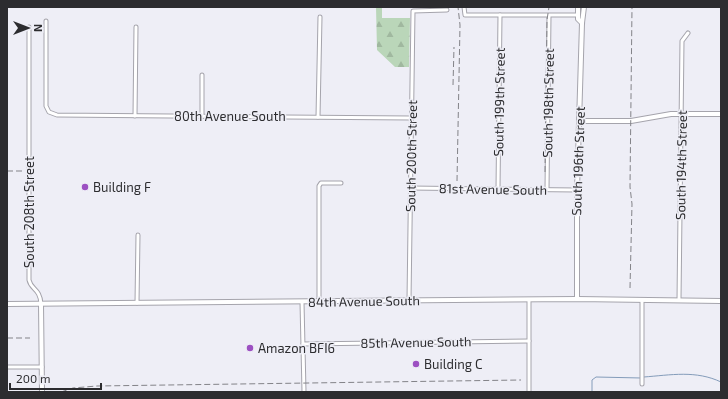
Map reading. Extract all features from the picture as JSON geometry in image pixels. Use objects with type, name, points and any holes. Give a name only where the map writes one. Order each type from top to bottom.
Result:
[{"type":"main road","name":"South 196th Street","points":[[578,7],[578,19],[582,23]]},
{"type":"main road","name":"South 196th Street","points":[[577,299],[577,190],[582,23],[584,7]]},
{"type":"main road","points":[[580,121],[631,121],[682,114],[721,114]]},
{"type":"main road","name":"84th Avenue South","points":[[7,304],[577,299],[721,301]]},
{"type":"main road","name":"South 208th Street","points":[[41,304],[42,392]]},
{"type":"street","points":[[464,7],[465,15],[578,15]]},
{"type":"street","name":"South 200th Street","points":[[409,300],[413,11],[447,10]]},
{"type":"street","name":"South 199th Street","points":[[498,189],[500,16]]},
{"type":"street","name":"South 198th Street","points":[[547,189],[549,16]]},
{"type":"street","points":[[318,117],[320,17]]},
{"type":"street","name":"80th Avenue South","points":[[46,21],[46,106],[49,112],[57,115],[411,118]]},
{"type":"street","name":"South 208th Street","points":[[29,27],[29,280],[30,284],[40,294],[41,304]]},
{"type":"street","points":[[135,116],[136,27]]},
{"type":"street","name":"South 194th Street","points":[[679,300],[682,40],[688,33]]},
{"type":"street","points":[[202,76],[202,116]]},
{"type":"street","points":[[319,302],[319,186],[321,183],[341,183]]},
{"type":"street","name":"81st Avenue South","points":[[410,188],[577,190]]},
{"type":"street","points":[[137,303],[138,234]]},
{"type":"street","points":[[529,300],[529,392]]},
{"type":"street","points":[[642,300],[642,384]]},
{"type":"street","points":[[302,302],[304,392]]},
{"type":"street","name":"85th Avenue South","points":[[303,344],[529,341]]},
{"type":"street","points":[[7,367],[42,368]]},
{"type":"green space","points":[[376,7],[382,7],[382,18],[410,18],[409,67],[395,67],[377,50]]},
{"type":"waterway","points":[[644,377],[683,374],[712,378],[721,382]]},
{"type":"waterway","points":[[592,392],[592,380],[596,377],[641,378]]},
{"type":"railway","points":[[457,181],[460,25],[458,7]]},
{"type":"railway","points":[[545,172],[547,20],[549,7]]},
{"type":"railway","points":[[630,288],[632,204],[630,187],[632,7]]},
{"type":"railway","points":[[453,85],[454,47]]},
{"type":"railway","points":[[7,171],[22,171]]},
{"type":"railway","points":[[7,338],[30,338]]},
{"type":"railway","points":[[61,392],[73,388],[97,386],[521,380]]},
{"type":"place","name":"Building F","points":[[85,187]]},
{"type":"place","name":"Amazon BFI6","points":[[250,348]]},
{"type":"place","name":"Building C","points":[[416,364]]}]
